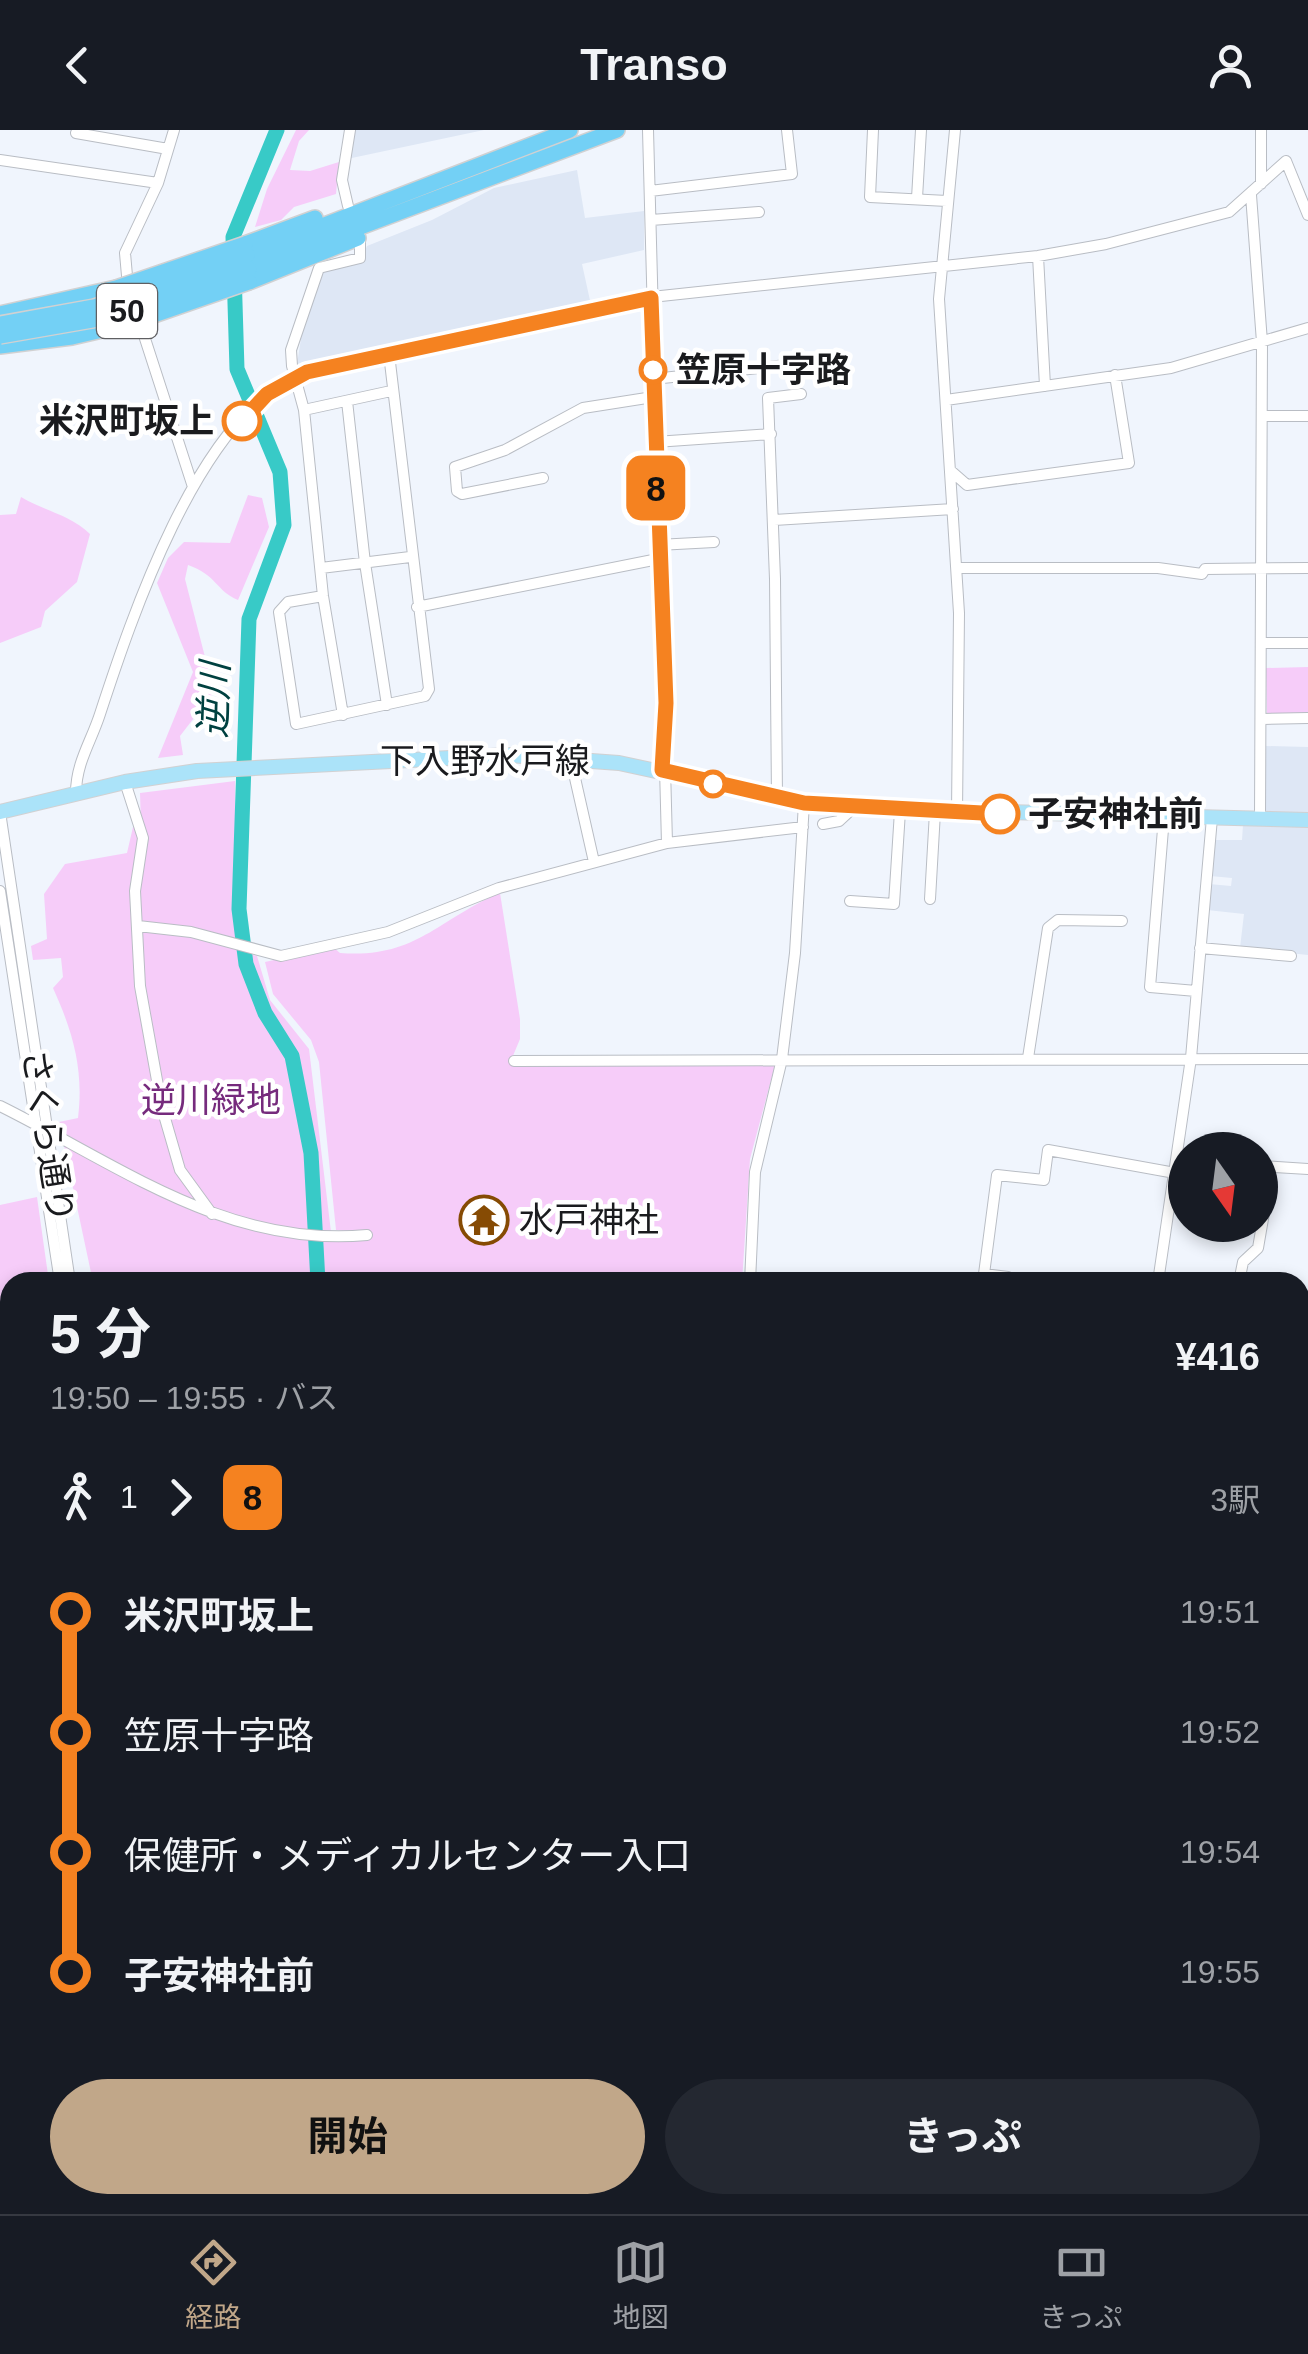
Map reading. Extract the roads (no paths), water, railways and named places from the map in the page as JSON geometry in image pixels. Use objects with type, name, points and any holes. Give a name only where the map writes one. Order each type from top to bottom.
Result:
[{"type":"highway","name":"50","points":[[456,182],[570,130]]},
{"type":"highway","name":"50","points":[[0,336],[98,319],[456,182],[617,130]]},
{"type":"highway","points":[[0,346],[72,338],[128,324],[348,206],[428,178],[456,182]]},
{"type":"highway","points":[[0,314],[360,237],[433,206],[456,182]]},
{"type":"highway","name":"50","points":[[0,324],[94,307],[248,262]]},
{"type":"main road","name":"下入野水戸線","points":[[125,782],[231,767],[570,756],[662,770],[804,803],[852,808],[1308,820]]},
{"type":"main road","points":[[0,812],[125,782]]},
{"type":"street","points":[[174,130],[158,183],[125,254],[124,274],[193,487]]},
{"type":"street","points":[[348,206],[342,180],[350,130]]},
{"type":"street","points":[[648,130],[658,559],[666,703],[662,770],[667,843]]},
{"type":"street","points":[[650,192],[792,174],[787,130]]},
{"type":"street","points":[[873,130],[870,196],[948,202]]},
{"type":"street","points":[[917,198],[921,130]]},
{"type":"street","points":[[955,130],[940,268],[958,568],[957,813]]},
{"type":"street","points":[[1260,186],[1261,130]]},
{"type":"street","points":[[76,133],[168,149]]},
{"type":"street","points":[[0,160],[158,183]]},
{"type":"street","points":[[76,794],[79,762],[98,720],[126,630],[193,487],[261,399],[294,376],[651,298],[1038,256],[1229,212],[1286,162],[1308,215]]},
{"type":"street","points":[[1251,195],[1262,342],[1260,819]]},
{"type":"street","points":[[651,220],[759,212]]},
{"type":"street","points":[[343,714],[323,596],[304,410],[294,376],[292,350],[319,268],[360,258],[360,237]]},
{"type":"street","points":[[1038,256],[1045,386]]},
{"type":"street","points":[[946,400],[1171,368],[1308,328]]},
{"type":"street","points":[[323,596],[288,602],[279,612],[296,724],[425,696],[429,689],[388,354]]},
{"type":"street","points":[[653,379],[796,364]]},
{"type":"street","points":[[951,471],[968,485],[1128,464],[1116,375]]},
{"type":"street","points":[[304,410],[391,391]]},
{"type":"street","points":[[777,797],[774,520],[768,398],[801,394]]},
{"type":"street","points":[[543,478],[462,494],[457,491],[455,468],[505,450],[583,408],[654,397]]},
{"type":"street","points":[[348,400],[365,563],[387,705]]},
{"type":"street","points":[[1262,416],[1308,416]]},
{"type":"street","points":[[655,442],[771,434]]},
{"type":"street","points":[[774,520],[954,509]]},
{"type":"street","points":[[658,545],[714,542]]},
{"type":"street","points":[[321,568],[410,557]]},
{"type":"street","points":[[416,607],[658,559]]},
{"type":"street","points":[[958,568],[1158,568],[1202,574],[1205,569],[1308,568]]},
{"type":"street","points":[[1262,643],[1308,643]]},
{"type":"street","points":[[1263,718],[1308,718]]},
{"type":"street","points":[[570,756],[594,862]]},
{"type":"street","points":[[125,782],[143,838],[134,891],[142,1006],[168,1138],[180,1170],[212,1214]]},
{"type":"street","points":[[750,1272],[755,1172],[782,1059],[804,803]]},
{"type":"street","points":[[823,824],[838,821],[852,808]]},
{"type":"street","points":[[850,901],[894,904],[900,811]]},
{"type":"street","name":"さくら通り","points":[[0,812],[69,1272]]},
{"type":"street","points":[[930,899],[935,812]]},
{"type":"street","points":[[1164,817],[1150,987],[1196,991]]},
{"type":"street","points":[[1184,1132],[1212,818]]},
{"type":"street","points":[[138,926],[191,932],[281,956],[388,932],[499,888],[667,843],[803,826]]},
{"type":"street","name":"さくら通り","points":[[0,891],[32,1122],[58,1272]]},
{"type":"street","points":[[1028,1058],[1048,928],[1058,920],[1122,921]]},
{"type":"street","points":[[1200,948],[1292,956]]},
{"type":"street","points":[[514,1061],[1308,1059]]},
{"type":"street","points":[[0,1106],[212,1214],[304,1234],[368,1235]]},
{"type":"street","points":[[984,1272],[997,1175],[1044,1180],[1048,1150],[1168,1173]]},
{"type":"street","points":[[1278,1168],[1308,1170]]},
{"type":"street","points":[[1160,1272],[1168,1218]]},
{"type":"street","points":[[1241,1272],[1243,1262],[1259,1242]]},
{"type":"waterway","name":"逆川","points":[[277,130],[233,237],[237,369],[280,472],[284,525],[249,619],[239,909],[246,964],[265,1013],[292,1056],[311,1153],[317,1272]]},
{"type":"place","name":"笠原十字路","points":[[653,370]]},
{"type":"place","name":"米沢町坂上","points":[[242,421]]},
{"type":"place","name":"子安神社前","points":[[1000,814]]},
{"type":"place","name":"水戸神社","points":[[484,1220]]},
{"type":"park label","name":"逆川緑地","points":[[211,1100]]}]
